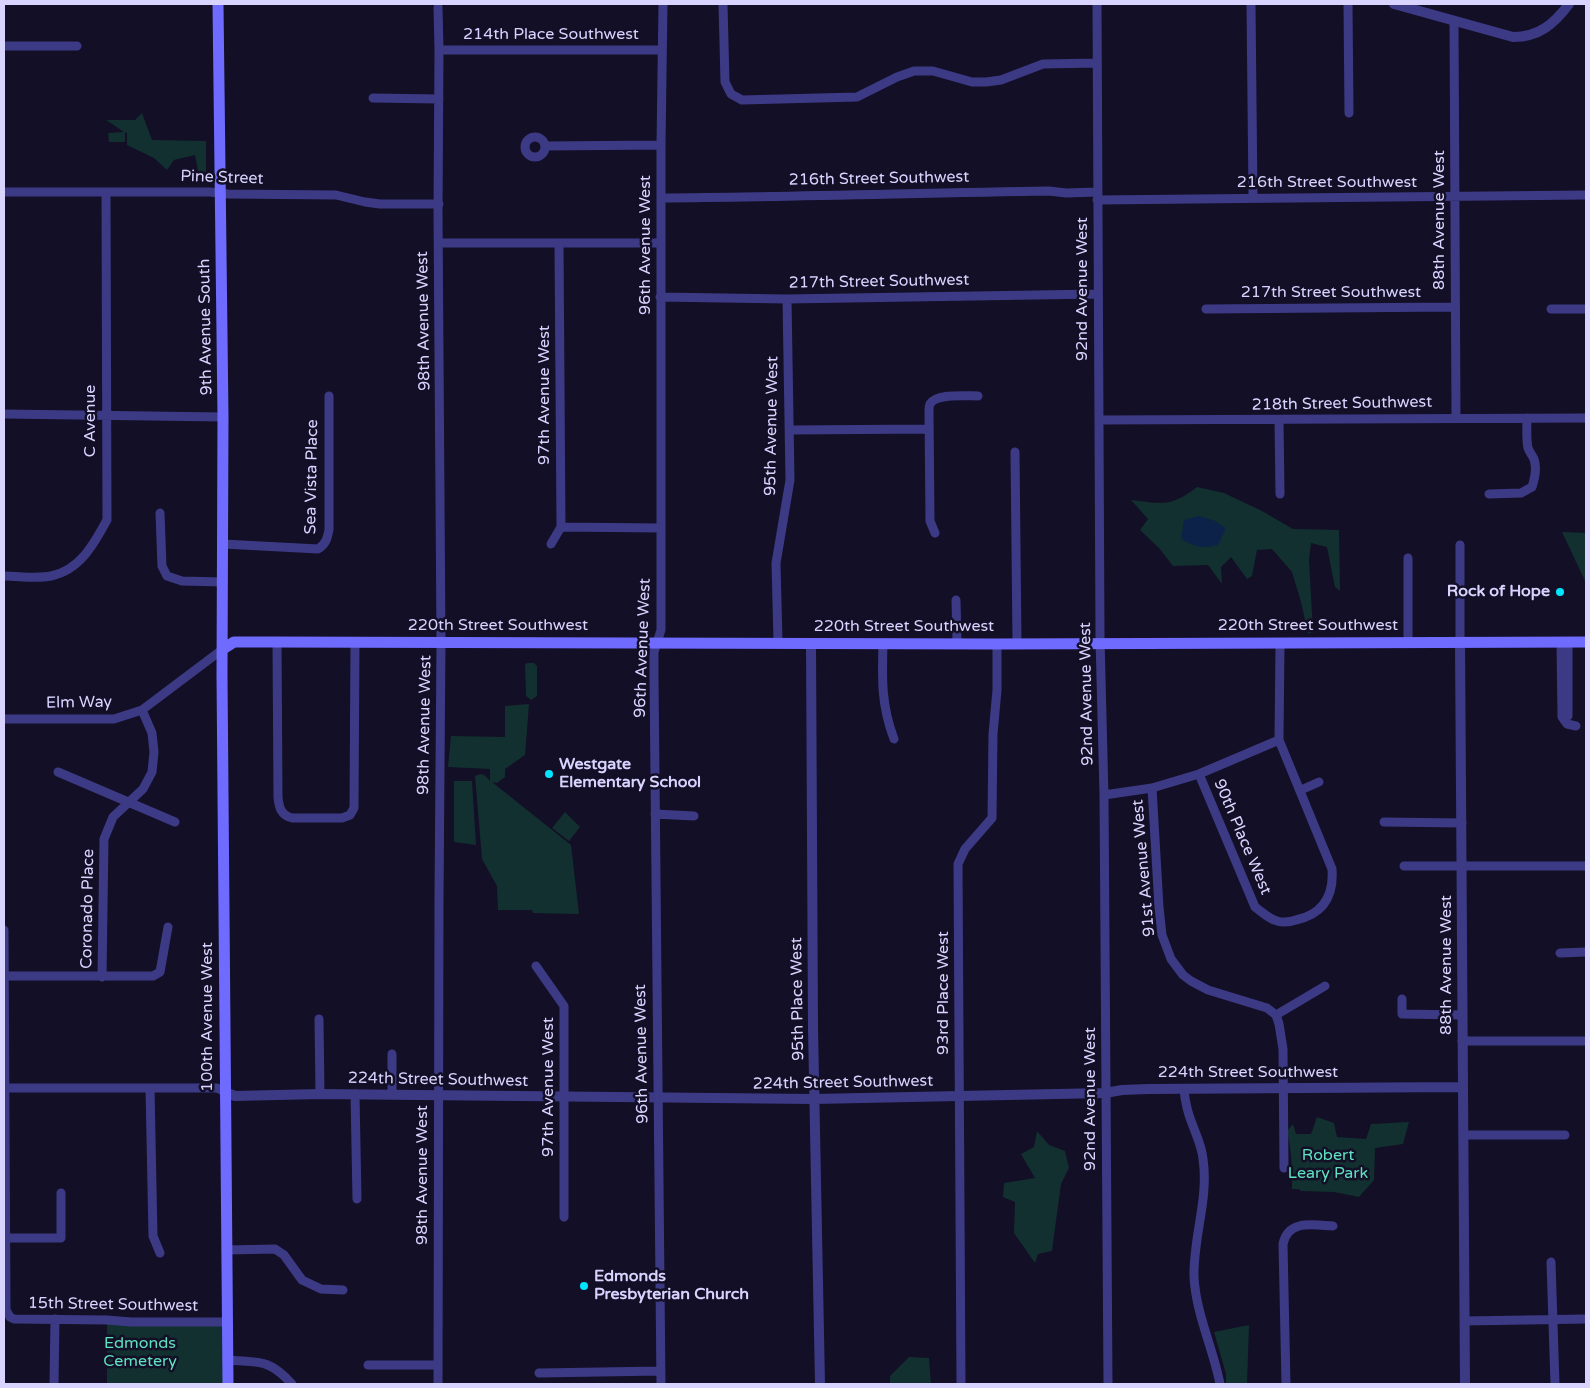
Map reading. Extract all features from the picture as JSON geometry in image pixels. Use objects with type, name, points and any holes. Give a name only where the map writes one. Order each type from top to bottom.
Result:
[{"type":"main road","name":"9th Avenue South","points":[[218,4],[223,417],[223,649]]},
{"type":"main road","name":"220th Street Southwest","points":[[223,649],[234,642],[811,642],[997,644],[1586,642]]},
{"type":"main road","name":"100th Avenue West","points":[[223,649],[226,1322],[228,1384]]},
{"type":"street","name":"96th Avenue West","points":[[661,1384],[654,655],[661,630],[660,198],[663,4]]},
{"type":"street","points":[[723,4],[725,82],[731,94],[742,100],[850,99],[914,70],[933,71],[959,79],[986,82],[1001,80],[1043,64],[1097,63]]},
{"type":"street","name":"92nd Avenue West","points":[[1097,4],[1100,644],[1104,795],[1108,1384]]},
{"type":"street","points":[[1251,4],[1253,198]]},
{"type":"street","points":[[1348,4],[1349,113]]},
{"type":"street","points":[[1394,4],[1513,37],[1526,36],[1542,31],[1569,4]]},
{"type":"street","name":"98th Avenue West","points":[[438,7],[441,642],[438,1384]]},
{"type":"street","name":"88th Avenue West","points":[[1454,21],[1456,418]]},
{"type":"street","points":[[4,46],[77,46]]},
{"type":"street","name":"214th Place Southwest","points":[[439,50],[662,50]]},
{"type":"street","points":[[373,98],[439,99]]},
{"type":"street","points":[[545,146],[661,145]]},
{"type":"street","name":"216th Street Southwest","points":[[660,198],[847,196],[1049,190],[1097,196],[1253,198],[1586,195]]},
{"type":"street","name":"Pine Street","points":[[4,192],[336,195],[380,204],[439,204]]},
{"type":"street","name":"C Avenue","points":[[4,576],[50,577],[69,571],[94,544],[106,520],[106,192]]},
{"type":"street","points":[[438,243],[660,243]]},
{"type":"street","name":"97th Avenue West","points":[[551,544],[560,528],[559,243]]},
{"type":"street","name":"217th Street Southwest","points":[[660,297],[787,298],[1098,294]]},
{"type":"street","name":"95th Avenue West","points":[[778,642],[776,563],[789,491],[790,430],[787,298]]},
{"type":"street","name":"217th Street Southwest","points":[[1206,309],[1456,307]]},
{"type":"street","points":[[1551,309],[1586,309]]},
{"type":"street","name":"Sea Vista Place","points":[[223,544],[318,549],[323,546],[327,540],[329,530],[329,396]]},
{"type":"street","points":[[935,533],[930,521],[930,404],[941,397],[978,396]]},
{"type":"street","points":[[4,414],[223,417]]},
{"type":"street","points":[[1489,494],[1521,493],[1532,487],[1535,469],[1534,458],[1528,449],[1527,418]]},
{"type":"street","name":"218th Street Southwest","points":[[1099,420],[1586,418]]},
{"type":"street","points":[[1279,420],[1280,494]]},
{"type":"street","points":[[790,430],[929,429]]},
{"type":"street","points":[[1015,452],[1017,643]]},
{"type":"street","points":[[160,513],[162,566],[167,576],[182,581],[223,582]]},
{"type":"street","points":[[560,528],[661,528]]},
{"type":"street","name":"88th Avenue West","points":[[1460,545],[1465,1384]]},
{"type":"street","points":[[1408,558],[1408,642]]},
{"type":"street","points":[[956,600],[957,643]]},
{"type":"street","points":[[277,642],[278,798],[281,811],[285,816],[292,818],[334,818],[350,814],[354,808],[355,800],[354,642]]},
{"type":"street","name":"95th Place West","points":[[811,642],[811,910],[820,1384]]},
{"type":"street","points":[[1280,642],[1279,740],[1301,790],[1320,782]]},
{"type":"street","points":[[1565,642],[1568,716]]},
{"type":"street","points":[[1565,642],[1562,718],[1566,724],[1576,726]]},
{"type":"street","points":[[883,643],[883,699],[887,721],[894,739]]},
{"type":"street","name":"93rd Place West","points":[[961,1384],[958,864],[965,849],[992,818],[997,644]]},
{"type":"street","name":"Elm Way","points":[[4,719],[114,719],[142,710],[223,649]]},
{"type":"street","name":"Coronado Place","points":[[102,977],[104,839],[114,817],[143,788],[152,772],[154,752],[152,733],[142,710]]},
{"type":"street","points":[[1104,795],[1152,788],[1199,774],[1279,740]]},
{"type":"street","points":[[58,772],[175,822]]},
{"type":"street","name":"90th Place West","points":[[1199,774],[1254,907],[1271,919],[1279,922],[1302,919],[1322,908],[1332,889],[1332,869],[1301,790]]},
{"type":"street","name":"91st Avenue West","points":[[1152,788],[1162,935],[1171,958],[1183,975],[1191,981],[1208,990],[1267,1008],[1276,1015]]},
{"type":"street","points":[[655,814],[694,816]]},
{"type":"street","points":[[1384,822],[1462,823]]},
{"type":"street","points":[[1404,866],[1586,866]]},
{"type":"street","points":[[4,976],[153,976],[160,972],[168,927]]},
{"type":"street","points":[[4,930],[5,1310]]},
{"type":"street","points":[[1560,953],[1586,952]]},
{"type":"street","name":"97th Avenue West","points":[[536,966],[564,1006],[564,1216]]},
{"type":"street","points":[[1284,1168],[1283,1049],[1276,1015],[1325,986]]},
{"type":"street","points":[[1402,999],[1402,1014],[1462,1015]]},
{"type":"street","points":[[319,1019],[320,1094]]},
{"type":"street","points":[[1462,1040],[1586,1040]]},
{"type":"street","points":[[392,1054],[392,1094]]},
{"type":"street","name":"224th Street Southwest","points":[[225,1092],[235,1096],[392,1094],[814,1099],[1105,1093],[1122,1090],[1462,1087]]},
{"type":"street","points":[[5,1088],[217,1088],[225,1092]]},
{"type":"street","points":[[150,1088],[153,1236],[160,1253]]},
{"type":"street","points":[[1184,1089],[1185,1104],[1201,1147],[1204,1169],[1205,1193],[1195,1260],[1195,1289],[1198,1309],[1220,1384]]},
{"type":"street","points":[[355,1094],[357,1200]]},
{"type":"street","points":[[1463,1135],[1565,1135]]},
{"type":"street","points":[[5,1238],[61,1238],[62,1193]]},
{"type":"street","points":[[1286,1384],[1283,1244],[1285,1237],[1291,1229],[1297,1226],[1333,1226]]},
{"type":"street","points":[[226,1250],[275,1249],[284,1255],[302,1280],[321,1289],[343,1290]]},
{"type":"street","points":[[1551,1262],[1555,1384]]},
{"type":"street","name":"15th Street Southwest","points":[[5,1310],[12,1318],[226,1322]]},
{"type":"street","points":[[1465,1321],[1586,1319]]},
{"type":"street","points":[[54,1384],[55,1320]]},
{"type":"street","points":[[227,1360],[267,1364],[279,1370],[292,1384]]},
{"type":"street","points":[[368,1365],[438,1365]]},
{"type":"street","points":[[539,1373],[661,1371]]},
{"type":"green space","points":[[142,113],[152,140],[206,141],[206,173],[198,171],[195,155],[174,160],[167,170],[154,158],[127,145],[127,133],[125,132],[125,142],[109,142],[108,133],[124,132],[106,120],[135,120]]},
{"type":"green space","points":[[1197,487],[1224,493],[1262,511],[1293,529],[1339,530],[1340,591],[1335,587],[1327,547],[1311,543],[1309,559],[1313,633],[1308,633],[1292,572],[1272,549],[1257,550],[1252,576],[1247,579],[1231,557],[1221,567],[1222,584],[1208,565],[1173,566],[1159,548],[1140,530],[1148,519],[1131,500],[1159,503],[1173,501]]},
{"type":"green space","points":[[1562,532],[1586,533],[1586,583]]},
{"type":"green space","points":[[534,663],[537,666],[537,696],[531,700],[526,696],[525,664]]},
{"type":"green space","points":[[529,704],[525,755],[505,769],[505,777],[497,783],[492,782],[571,845],[579,914],[533,913],[532,910],[498,910],[497,886],[482,859],[475,776],[484,775],[490,781],[490,769],[448,767],[451,736],[505,737],[505,706]]},
{"type":"green space","points":[[454,781],[472,781],[476,845],[454,842]]},
{"type":"green space","points":[[565,812],[580,827],[569,841],[552,828]]},
{"type":"green space","name":"Robert Leary Park","points":[[1317,1117],[1334,1123],[1337,1137],[1366,1139],[1371,1124],[1409,1122],[1403,1144],[1375,1148],[1374,1180],[1359,1197],[1334,1192],[1292,1189],[1291,1153],[1287,1131],[1293,1124],[1296,1134],[1311,1134]]},
{"type":"green space","points":[[1037,1131],[1049,1145],[1065,1151],[1069,1168],[1061,1184],[1052,1251],[1038,1254],[1035,1263],[1014,1233],[1015,1202],[1003,1197],[1004,1183],[1035,1178],[1021,1154],[1034,1147]]},
{"type":"green space","name":"Edmonds Cemetery","points":[[107,1320],[226,1322],[227,1384],[107,1384]]},
{"type":"green space","points":[[1249,1325],[1247,1384],[1226,1384],[1226,1374],[1214,1332]]},
{"type":"green space","points":[[909,1357],[929,1358],[931,1384],[890,1384],[890,1376]]},
{"type":"water","points":[[1199,516],[1213,520],[1226,528],[1218,545],[1198,546],[1181,538],[1184,520]]},
{"type":"place","name":"Rock of Hope","points":[[1560,592]]},
{"type":"place","name":"Westgate Elementary School","points":[[549,774]]},
{"type":"place","name":"Edmonds Presbyterian Church","points":[[584,1286]]}]
